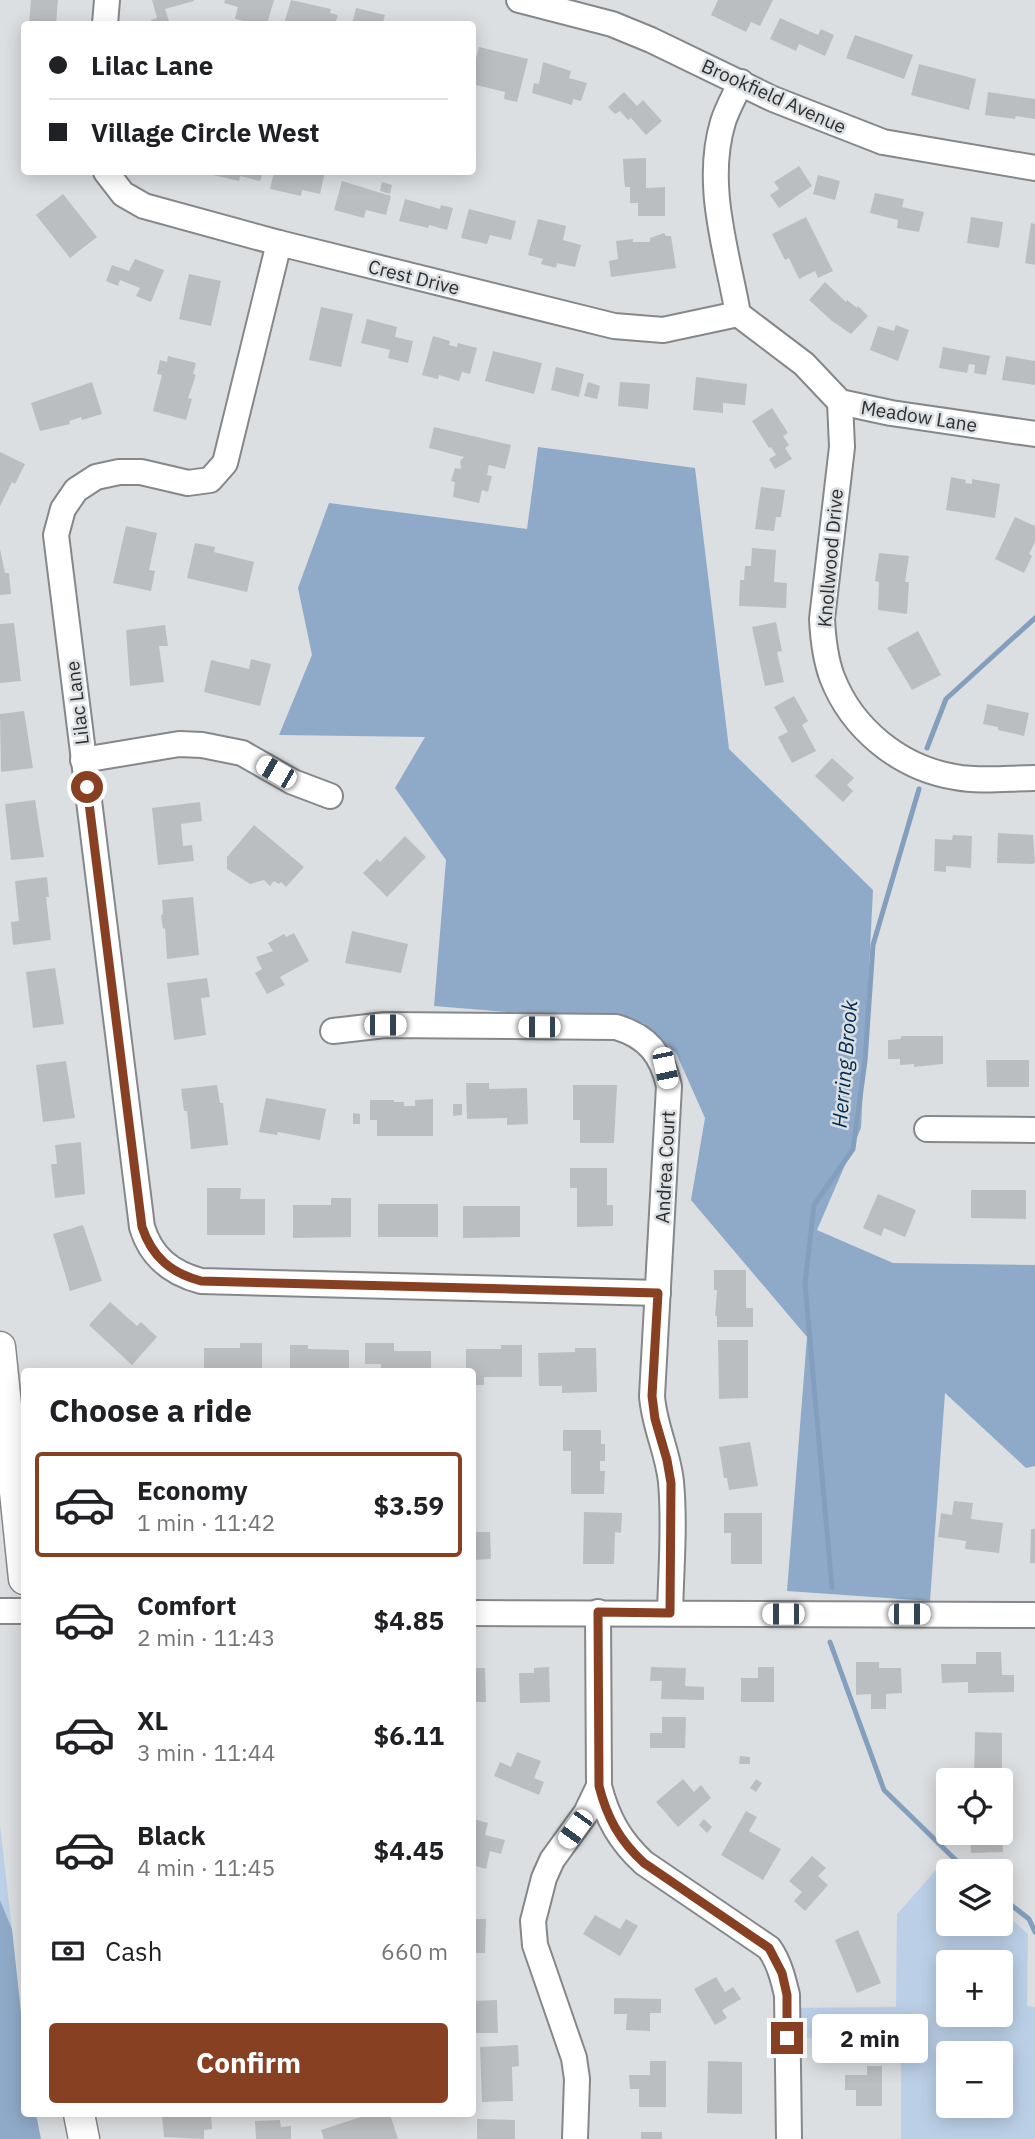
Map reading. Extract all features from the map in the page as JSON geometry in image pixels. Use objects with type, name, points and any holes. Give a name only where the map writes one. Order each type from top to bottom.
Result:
[{"type":"main road","points":[[0,1347],[21,1550]]},
{"type":"main road","points":[[80,2117],[84,2139]]},
{"type":"street","points":[[105,21],[107,0]]},
{"type":"street","name":"Brookfield Avenue","points":[[519,0],[612,24],[813,116],[883,142],[1035,168]]},
{"type":"street","points":[[738,314],[716,203],[716,166],[723,122],[741,82]]},
{"type":"street","name":"Crest Drive","points":[[108,175],[123,194],[144,206],[279,243],[614,326],[663,330],[738,314]]},
{"type":"street","name":"Lilac Lane","points":[[279,243],[225,463],[210,480],[188,483],[141,472],[119,472],[96,477],[76,490],[63,509],[56,535],[142,1227],[155,1255],[168,1268],[185,1277],[201,1281],[658,1293]]},
{"type":"street","name":"Meadow Lane","points":[[738,314],[804,365],[840,402],[891,413],[1035,434]]},
{"type":"street","name":"Knollwood Drive","points":[[840,402],[842,447],[822,619],[824,647],[832,676],[845,704],[862,726],[882,745],[905,760],[930,771],[979,780],[1035,778]]},
{"type":"street","points":[[83,760],[179,744],[202,745],[242,753],[293,782],[330,796]]},
{"type":"street","name":"Andrea Court","points":[[333,1031],[385,1025],[615,1027],[645,1040],[657,1052],[665,1068],[669,1086],[652,1396],[671,1483],[670,1613]]},
{"type":"street","points":[[927,1129],[1035,1130]]},
{"type":"street","points":[[0,1611],[21,1611]]},
{"type":"street","points":[[598,1612],[599,1786],[604,1808],[629,1850],[644,1863],[773,1953],[782,1973],[787,1995],[789,2139]]},
{"type":"street","points":[[476,1613],[1035,1615]]},
{"type":"street","points":[[575,2139],[577,2080],[574,2058],[536,1945],[533,1921],[544,1878],[552,1860],[586,1814],[599,1786]]},
{"type":"shaded area","points":[[538,447],[695,468],[729,749],[873,890],[861,1128],[817,1230],[893,1263],[1035,1265],[1035,1466],[1026,1468],[945,1393],[930,1601],[787,1591],[807,1337],[691,1200],[705,1118],[676,1053],[643,1023],[434,1006],[446,860],[395,788],[425,737],[279,735],[312,655],[298,588],[329,503],[527,529]]},
{"type":"shaded area","points":[[0,1825],[12,1929],[0,1900]]},
{"type":"shaded area","points":[[936,1870],[936,1936],[1013,1936],[1013,1921],[1028,1934],[1027,2006],[1035,2007],[1035,2139],[901,2139],[901,2037],[787,2038],[787,2008],[896,2007],[897,1914]]},
{"type":"shaded area","points":[[0,1900],[12,1929],[21,2013],[21,2117],[37,2117],[41,2139],[0,2139]]},
{"type":"building","points":[[31,0],[58,0],[56,21],[29,21]]},
{"type":"building","points":[[152,0],[194,0],[165,9],[169,21],[151,21],[157,18]]},
{"type":"building","points":[[225,0],[274,0],[268,21],[235,19],[238,7],[224,3]]},
{"type":"building","points":[[291,0],[331,9],[330,13],[338,15],[336,21],[285,21]]},
{"type":"building","points":[[718,0],[773,0],[760,26],[751,22],[746,32],[711,15]]},
{"type":"building","points":[[356,8],[385,15],[383,21],[353,21]]},
{"type":"building","points":[[780,18],[818,35],[821,29],[834,35],[825,56],[799,44],[796,51],[770,39]]},
{"type":"building","points":[[855,35],[913,55],[904,79],[846,58]]},
{"type":"building","points":[[479,47],[528,59],[517,102],[504,99],[505,92],[476,85],[476,58]]},
{"type":"building","points":[[543,62],[571,71],[569,78],[587,83],[581,101],[573,99],[572,105],[532,93],[534,83],[539,84]]},
{"type":"building","points":[[919,64],[976,79],[969,110],[911,95]]},
{"type":"building","points":[[624,92],[637,106],[643,100],[662,121],[646,135],[631,118],[628,120],[620,111],[615,114],[608,107]]},
{"type":"building","points":[[988,92],[1035,99],[1035,119],[985,115]]},
{"type":"building","points":[[646,158],[646,188],[665,187],[665,216],[638,216],[638,203],[630,203],[630,187],[625,187],[623,159]]},
{"type":"building","points":[[799,166],[812,186],[779,208],[770,195],[779,189],[774,182]]},
{"type":"building","points":[[213,175],[262,175],[260,181],[240,176],[239,181]]},
{"type":"building","points":[[273,175],[324,175],[320,194],[302,190],[301,196],[270,189]]},
{"type":"building","points":[[818,175],[840,181],[835,200],[813,194]]},
{"type":"building","points":[[342,181],[391,196],[386,215],[366,210],[364,218],[334,210]]},
{"type":"building","points":[[382,182],[392,185],[390,194],[380,191]]},
{"type":"building","points":[[875,193],[904,199],[902,207],[924,212],[919,232],[897,228],[898,220],[870,213]]},
{"type":"building","points":[[63,194],[97,237],[70,258],[36,215]]},
{"type":"building","points":[[405,199],[440,209],[441,205],[453,208],[447,230],[399,221]]},
{"type":"building","points":[[469,209],[516,221],[511,240],[490,235],[487,244],[461,238]]},
{"type":"building","points":[[806,217],[833,271],[818,278],[815,271],[799,279],[789,258],[785,260],[772,234]]},
{"type":"building","points":[[971,217],[1003,222],[999,248],[967,243]]},
{"type":"building","points":[[538,219],[566,226],[563,240],[581,245],[575,267],[557,263],[556,268],[541,264],[543,259],[528,255]]},
{"type":"building","points":[[1031,223],[1035,224],[1035,265],[1025,263]]},
{"type":"building","points":[[664,233],[671,236],[676,268],[611,277],[609,261],[618,259],[616,241],[633,239],[633,242],[650,242],[650,238]]},
{"type":"building","points":[[135,259],[164,270],[151,302],[136,296],[140,288],[120,280],[118,286],[106,281],[112,265],[129,271]]},
{"type":"building","points":[[189,274],[221,281],[211,326],[179,319]]},
{"type":"building","points":[[825,282],[846,302],[847,300],[857,308],[858,306],[868,316],[851,334],[809,300]]},
{"type":"building","points":[[321,307],[353,314],[341,367],[309,360]]},
{"type":"building","points":[[367,319],[397,327],[395,337],[413,341],[408,363],[388,358],[390,350],[361,343]]},
{"type":"building","points":[[896,325],[909,330],[898,361],[870,350],[878,326],[894,331]]},
{"type":"building","points":[[433,336],[450,341],[449,345],[457,347],[458,343],[477,348],[470,374],[462,372],[459,381],[439,375],[438,379],[422,375]]},
{"type":"building","points":[[943,347],[990,356],[986,375],[974,373],[975,365],[969,364],[967,373],[939,368]]},
{"type":"building","points":[[493,351],[542,363],[534,394],[485,381]]},
{"type":"building","points":[[168,356],[196,363],[193,374],[196,375],[188,398],[192,399],[186,420],[153,411],[162,375],[157,374],[160,360],[167,362]]},
{"type":"building","points":[[1006,356],[1035,361],[1035,385],[1002,380]]},
{"type":"building","points":[[556,367],[584,374],[579,397],[551,390]]},
{"type":"building","points":[[696,377],[747,384],[745,405],[723,403],[723,413],[693,410]]},
{"type":"building","points":[[92,382],[102,414],[82,420],[81,417],[69,421],[70,424],[40,431],[31,403]]},
{"type":"building","points":[[588,382],[600,386],[597,399],[584,396]]},
{"type":"building","points":[[620,382],[650,384],[648,409],[618,406]]},
{"type":"building","points":[[772,408],[788,433],[783,436],[789,445],[785,448],[792,459],[775,469],[769,459],[776,455],[752,421]]},
{"type":"building","points":[[434,427],[511,445],[505,469],[489,465],[487,475],[492,476],[488,492],[482,490],[479,503],[453,497],[455,482],[451,481],[455,468],[461,469],[460,461],[464,457],[429,448]]},
{"type":"building","points":[[0,452],[25,464],[0,506]]},
{"type":"building","points":[[951,477],[972,484],[972,479],[1000,484],[995,518],[946,510]]},
{"type":"building","points":[[761,487],[785,490],[781,517],[776,517],[774,531],[755,529]]},
{"type":"building","points":[[1015,517],[1035,526],[1035,542],[1029,554],[1032,556],[1024,573],[995,559]]},
{"type":"building","points":[[126,526],[157,533],[149,570],[155,571],[151,591],[113,583]]},
{"type":"building","points":[[195,543],[215,547],[214,552],[254,562],[247,592],[187,578]]},
{"type":"building","points":[[752,548],[776,550],[774,582],[787,583],[786,608],[739,606],[740,580],[744,580],[745,566],[751,566]]},
{"type":"building","points":[[0,549],[5,573],[9,573],[11,594],[0,595]]},
{"type":"building","points":[[879,553],[909,556],[905,582],[909,582],[907,614],[878,610],[879,582],[875,581]]},
{"type":"building","points":[[776,622],[782,651],[777,652],[784,682],[765,686],[752,627]]},
{"type":"building","points":[[14,623],[21,681],[0,683],[0,624]]},
{"type":"building","points":[[165,625],[168,646],[159,646],[164,682],[130,686],[126,630]]},
{"type":"building","points":[[918,631],[941,675],[912,690],[887,648]]},
{"type":"building","points":[[251,659],[271,664],[260,706],[204,692],[211,660],[249,669]]},
{"type":"building","points":[[794,696],[808,721],[802,725],[816,751],[792,763],[778,737],[788,732],[774,707]]},
{"type":"building","points":[[987,704],[1029,713],[1024,736],[983,724]]},
{"type":"building","points":[[24,711],[33,768],[1,772],[0,714]]},
{"type":"building","points":[[832,758],[854,778],[847,785],[853,791],[843,802],[815,776]]},
{"type":"building","points":[[35,800],[44,857],[11,860],[5,804]]},
{"type":"building","points":[[200,802],[202,821],[181,824],[183,846],[192,845],[194,861],[158,865],[152,808]]},
{"type":"building","points":[[254,825],[304,867],[286,887],[281,882],[279,884],[274,881],[270,886],[264,880],[250,884],[227,869],[227,857]]},
{"type":"building","points":[[998,833],[1033,835],[1035,862],[997,863]]},
{"type":"building","points":[[953,835],[972,836],[971,868],[946,866],[946,872],[934,871],[935,839],[952,840]]},
{"type":"building","points":[[405,836],[426,857],[387,897],[363,873],[377,859],[380,862]]},
{"type":"building","points":[[47,877],[49,897],[46,897],[51,940],[13,945],[11,922],[19,921],[15,881]]},
{"type":"building","points":[[193,897],[199,955],[167,959],[165,928],[163,929],[161,915],[162,900]]},
{"type":"building","points":[[352,931],[408,944],[401,973],[345,963]]},
{"type":"building","points":[[294,933],[309,961],[280,977],[285,985],[267,994],[255,973],[262,969],[256,957],[273,951],[268,943],[284,934],[286,937]]},
{"type":"building","points":[[55,968],[64,1024],[33,1028],[26,972]]},
{"type":"building","points":[[207,978],[210,997],[201,998],[206,1035],[174,1040],[167,983]]},
{"type":"building","points":[[901,1036],[943,1036],[943,1064],[914,1067],[914,1064],[900,1065],[900,1059],[888,1059],[888,1040],[901,1039]]},
{"type":"building","points":[[986,1060],[1029,1060],[1029,1087],[987,1087]]},
{"type":"building","points":[[66,1061],[75,1118],[43,1122],[36,1065]]},
{"type":"building","points":[[466,1083],[489,1083],[489,1089],[527,1088],[528,1124],[507,1125],[507,1118],[467,1119]]},
{"type":"building","points":[[217,1085],[220,1103],[223,1103],[228,1145],[191,1149],[187,1111],[184,1111],[181,1089]]},
{"type":"building","points":[[573,1085],[617,1085],[614,1143],[580,1143],[580,1120],[573,1120]]},
{"type":"building","points":[[266,1098],[326,1109],[320,1140],[278,1132],[277,1135],[259,1132]]},
{"type":"building","points":[[433,1099],[433,1136],[377,1136],[377,1120],[370,1120],[370,1100],[394,1100],[404,1102],[404,1106],[415,1106],[415,1100]]},
{"type":"building","points":[[453,1104],[462,1104],[462,1115],[453,1116]]},
{"type":"building","points":[[353,1113],[360,1114],[360,1124],[353,1124]]},
{"type":"building","points":[[81,1142],[85,1194],[55,1198],[51,1164],[57,1164],[55,1145]]},
{"type":"building","points":[[570,1168],[607,1168],[607,1205],[613,1205],[613,1226],[577,1227],[577,1188],[570,1188]]},
{"type":"building","points":[[207,1188],[241,1188],[240,1199],[265,1199],[265,1235],[207,1235]]},
{"type":"building","points":[[971,1190],[1026,1190],[1026,1219],[971,1218]]},
{"type":"building","points":[[878,1194],[916,1210],[905,1237],[884,1228],[881,1236],[863,1228]]},
{"type":"building","points":[[331,1198],[351,1198],[351,1237],[293,1238],[293,1205],[331,1205]]},
{"type":"building","points":[[378,1204],[438,1204],[438,1237],[378,1237]]},
{"type":"building","points":[[463,1206],[520,1206],[520,1237],[463,1238]]},
{"type":"building","points":[[83,1225],[102,1281],[70,1291],[53,1234]]},
{"type":"building","points":[[714,1270],[746,1270],[746,1308],[753,1308],[753,1327],[717,1327]]},
{"type":"building","points":[[110,1302],[137,1326],[141,1322],[157,1337],[132,1365],[89,1325]]},
{"type":"building","points":[[718,1340],[748,1340],[748,1398],[719,1399]]},
{"type":"building","points":[[240,1343],[262,1343],[262,1368],[204,1368],[204,1348],[240,1348]]},
{"type":"building","points":[[365,1343],[394,1343],[394,1351],[431,1351],[431,1368],[381,1368],[381,1364],[365,1364]]},
{"type":"building","points":[[290,1345],[308,1345],[308,1349],[349,1350],[349,1368],[290,1368]]},
{"type":"building","points":[[501,1345],[522,1345],[522,1377],[484,1377],[484,1385],[476,1385],[476,1368],[466,1368],[466,1349],[501,1349]]},
{"type":"building","points":[[575,1348],[596,1348],[597,1392],[562,1393],[562,1386],[539,1386],[538,1353],[575,1352]]},
{"type":"building","points":[[563,1430],[601,1430],[601,1444],[605,1444],[605,1461],[600,1461],[600,1471],[605,1471],[604,1494],[571,1494],[571,1451],[563,1451]]},
{"type":"building","points":[[750,1442],[758,1486],[729,1490],[727,1478],[724,1478],[719,1447]]},
{"type":"building","points":[[954,1501],[973,1503],[971,1519],[1003,1523],[999,1553],[965,1549],[966,1541],[938,1537],[941,1513],[952,1515]]},
{"type":"building","points":[[584,1512],[622,1513],[621,1533],[615,1532],[614,1564],[583,1564]]},
{"type":"building","points":[[724,1513],[762,1513],[762,1564],[731,1564],[731,1533],[724,1533]]},
{"type":"building","points":[[1031,1529],[1035,1529],[1035,1563],[1030,1563]]},
{"type":"building","points":[[476,1532],[490,1532],[491,1559],[476,1560]]},
{"type":"building","points":[[976,1652],[1001,1652],[1002,1675],[1014,1675],[1014,1692],[968,1693],[968,1682],[942,1683],[941,1664],[976,1664]]},
{"type":"building","points":[[856,1662],[879,1662],[879,1668],[901,1668],[902,1693],[886,1694],[886,1709],[871,1709],[871,1694],[856,1695]]},
{"type":"building","points":[[549,1667],[550,1702],[520,1703],[519,1673],[534,1673],[534,1668]]},
{"type":"building","points":[[651,1667],[686,1668],[685,1686],[704,1687],[704,1700],[661,1699],[662,1681],[650,1681]]},
{"type":"building","points":[[758,1667],[774,1667],[774,1702],[741,1702],[741,1678],[758,1678]]},
{"type":"building","points":[[476,1668],[485,1668],[486,1702],[476,1702]]},
{"type":"building","points":[[662,1717],[686,1717],[685,1748],[650,1748],[650,1733],[662,1733]]},
{"type":"building","points":[[975,1732],[1002,1733],[1002,1768],[974,1768]]},
{"type":"building","points":[[517,1752],[541,1761],[534,1778],[544,1782],[539,1795],[494,1776],[500,1762],[511,1767]]},
{"type":"building","points":[[740,1756],[750,1757],[750,1764],[739,1764]]},
{"type":"building","points":[[683,1779],[694,1792],[701,1785],[711,1798],[678,1827],[656,1802]]},
{"type":"building","points":[[756,1779],[762,1783],[756,1792],[750,1788]]},
{"type":"building","points":[[746,1811],[757,1817],[749,1831],[781,1849],[763,1880],[721,1855]]},
{"type":"building","points":[[704,1819],[712,1827],[707,1833],[699,1825]]},
{"type":"building","points":[[476,1820],[488,1823],[485,1835],[505,1840],[501,1854],[490,1851],[486,1869],[476,1866]]},
{"type":"building","points":[[971,1845],[1003,1845],[1003,1852],[971,1853]]},
{"type":"building","points":[[812,1856],[826,1868],[818,1876],[828,1885],[805,1911],[794,1901],[802,1892],[789,1881]]},
{"type":"building","points":[[595,1915],[620,1929],[626,1919],[638,1926],[620,1956],[583,1934]]},
{"type":"building","points":[[476,1919],[486,1919],[485,1953],[476,1953]]},
{"type":"building","points":[[858,1930],[881,1983],[857,1993],[835,1940]]},
{"type":"building","points":[[716,1977],[725,1992],[733,1987],[741,1999],[722,2010],[727,2018],[715,2025],[694,1989]]},
{"type":"building","points":[[614,1998],[661,1999],[661,2013],[650,2013],[650,2031],[626,2030],[627,2014],[614,2014]]},
{"type":"building","points":[[497,2000],[498,2033],[476,2033],[476,2001]]},
{"type":"building","points":[[518,2045],[519,2066],[512,2067],[513,2101],[482,2102],[480,2047]]},
{"type":"building","points":[[650,2061],[666,2061],[666,2107],[639,2107],[639,2089],[630,2089],[629,2075],[650,2075]]},
{"type":"building","points":[[708,2061],[742,2062],[742,2114],[707,2113]]},
{"type":"building","points":[[867,2066],[882,2066],[882,2106],[856,2106],[856,2090],[845,2090],[845,2075],[867,2075]]},
{"type":"building","points":[[162,2117],[211,2117],[212,2129],[204,2130],[204,2139],[164,2137]]},
{"type":"building","points":[[361,2117],[391,2117],[398,2139],[324,2139],[321,2130]]},
{"type":"building","points":[[477,2119],[515,2120],[515,2139],[477,2139]]},
{"type":"building","points":[[280,2120],[281,2127],[291,2126],[291,2139],[256,2139],[255,2121]]},
{"type":"building","points":[[641,2132],[662,2132],[662,2139],[641,2139]]},
{"type":"waterway","name":"Herring Brook","points":[[927,748],[946,699],[1035,618]]},
{"type":"waterway","name":"Herring Brook","points":[[832,1588],[805,1284],[814,1205],[853,1149],[865,1061],[873,945],[919,789]]},
{"type":"waterway","name":"Herring Brook","points":[[830,1642],[884,1790],[955,1859]]},
{"type":"waterway","name":"Herring Brook","points":[[1013,1906],[1029,1919],[1035,1932]]},
{"type":"route","points":[[87,787],[142,1227],[145,1239],[155,1255],[168,1268],[185,1277],[201,1281],[658,1293],[652,1396],[671,1483],[670,1613],[598,1612],[599,1786],[604,1808],[629,1850],[773,1953],[782,1973],[787,1995],[787,2038]]}]
